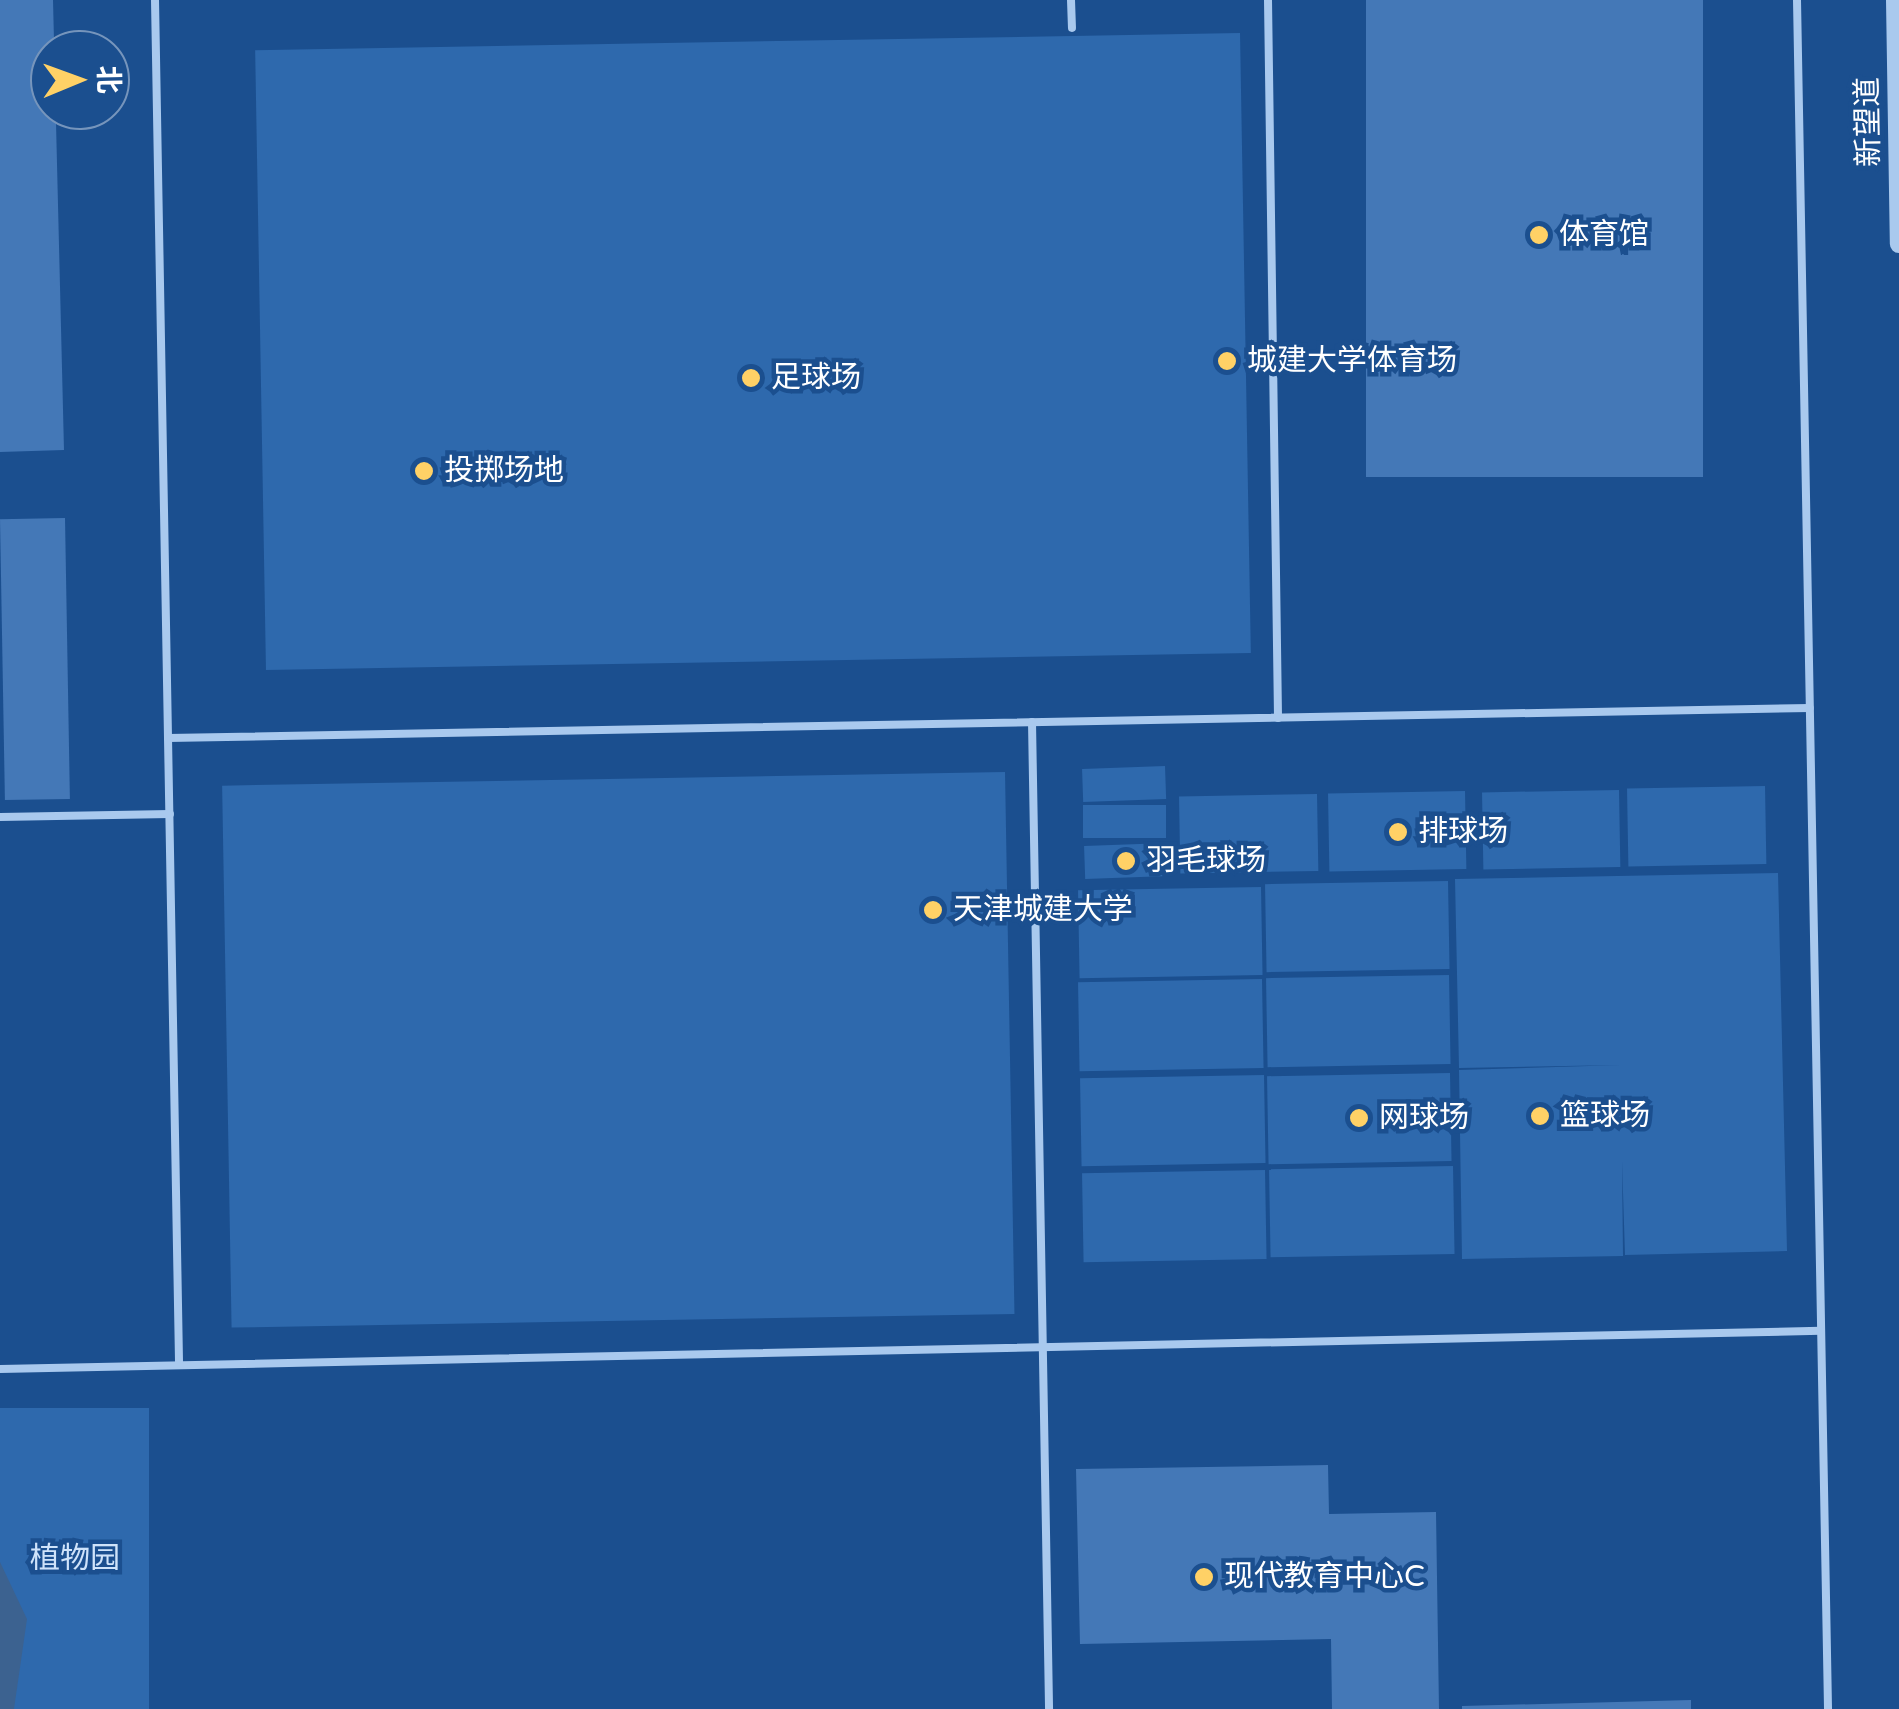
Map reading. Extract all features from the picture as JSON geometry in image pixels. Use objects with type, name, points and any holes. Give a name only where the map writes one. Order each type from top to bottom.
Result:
[{"type":"street","name":"新望道","points":[[1895,0],[1899,244]]},
{"type":"lane","points":[[155,0],[178,1365]]},
{"type":"lane","points":[[1071,0],[1072,28]]},
{"type":"lane","points":[[1268,0],[1278,718]]},
{"type":"lane","points":[[1797,0],[1828,1709]]},
{"type":"lane","points":[[168,738],[1810,708]]},
{"type":"lane","points":[[1032,722],[1049,1709]]},
{"type":"lane","points":[[0,816],[170,814]]},
{"type":"lane","points":[[0,1369],[1042,1350],[1822,1330]]},
{"type":"green space","points":[[1240,33],[1251,653],[266,670],[255,50]]},
{"type":"green space","name":"羽毛球场","points":[[1165,766],[1166,799],[1083,802],[1082,769]]},
{"type":"green space","points":[[1005,772],[1014,1314],[232,1328],[222,786]]},
{"type":"green space","points":[[1765,786],[1766,864],[1628,866],[1627,788]]},
{"type":"green space","name":"排球场","points":[[1619,790],[1620,867],[1483,869],[1482,792]]},
{"type":"green space","name":"排球场","points":[[1465,791],[1466,869],[1329,871],[1328,793]]},
{"type":"green space","points":[[1317,794],[1318,871],[1180,873],[1179,796]]},
{"type":"green space","name":"羽毛球场","points":[[1083,805],[1166,805],[1166,838],[1083,838]]},
{"type":"green space","name":"羽毛球场","points":[[1167,843],[1168,876],[1085,879],[1084,846]]},
{"type":"green space","points":[[1778,873],[1787,1251],[1625,1255],[1622,1161],[1623,1256],[1462,1259],[1459,1070],[1621,1065],[1459,1068],[1455,879]]},
{"type":"green space","points":[[1448,881],[1450,969],[1267,972],[1265,884]]},
{"type":"green space","points":[[1261,887],[1263,975],[1080,978],[1078,890]]},
{"type":"green space","name":"网球场","points":[[1449,975],[1451,1064],[1268,1067],[1266,978]]},
{"type":"green space","points":[[1262,979],[1264,1068],[1080,1071],[1078,982]]},
{"type":"green space","name":"网球场","points":[[1450,1073],[1452,1161],[1269,1164],[1267,1076]]},
{"type":"green space","points":[[1264,1075],[1266,1163],[1082,1166],[1080,1078]]},
{"type":"green space","name":"网球场","points":[[1453,1166],[1455,1254],[1271,1257],[1269,1169]]},
{"type":"green space","points":[[1265,1170],[1267,1259],[1084,1262],[1082,1173]]},
{"type":"green space","name":"植物园","points":[[0,1408],[149,1408],[149,1709],[0,1709]]},
{"type":"shaded area","points":[[0,1562],[27,1619],[14,1709],[0,1709]]},
{"type":"building","points":[[0,0],[53,0],[54,30],[30,30],[30,130],[56,130],[64,450],[0,452]]},
{"type":"building","name":"体育馆","points":[[1366,0],[1703,0],[1703,477],[1366,477]]},
{"type":"building","points":[[65,518],[70,799],[5,800],[0,519]]},
{"type":"building","name":"现代教育中心C","points":[[1328,1465],[1329,1514],[1436,1512],[1439,1709],[1332,1709],[1331,1639],[1080,1644],[1076,1469]]},
{"type":"building","points":[[1691,1700],[1691,1709],[1462,1709],[1462,1706]]},
{"type":"place","name":"体育馆","points":[[1539,235]]},
{"type":"place","name":"城建大学体育场","points":[[1227,361]]},
{"type":"place","name":"足球场","points":[[751,378]]},
{"type":"place","name":"投掷场地","points":[[424,471]]},
{"type":"place","name":"排球场","points":[[1398,832]]},
{"type":"place","name":"羽毛球场","points":[[1126,861]]},
{"type":"place","name":"天津城建大学","points":[[933,910]]},
{"type":"place","name":"篮球场","points":[[1540,1116]]},
{"type":"place","name":"网球场","points":[[1359,1118]]},
{"type":"place","name":"现代教育中心C","points":[[1204,1577]]}]
